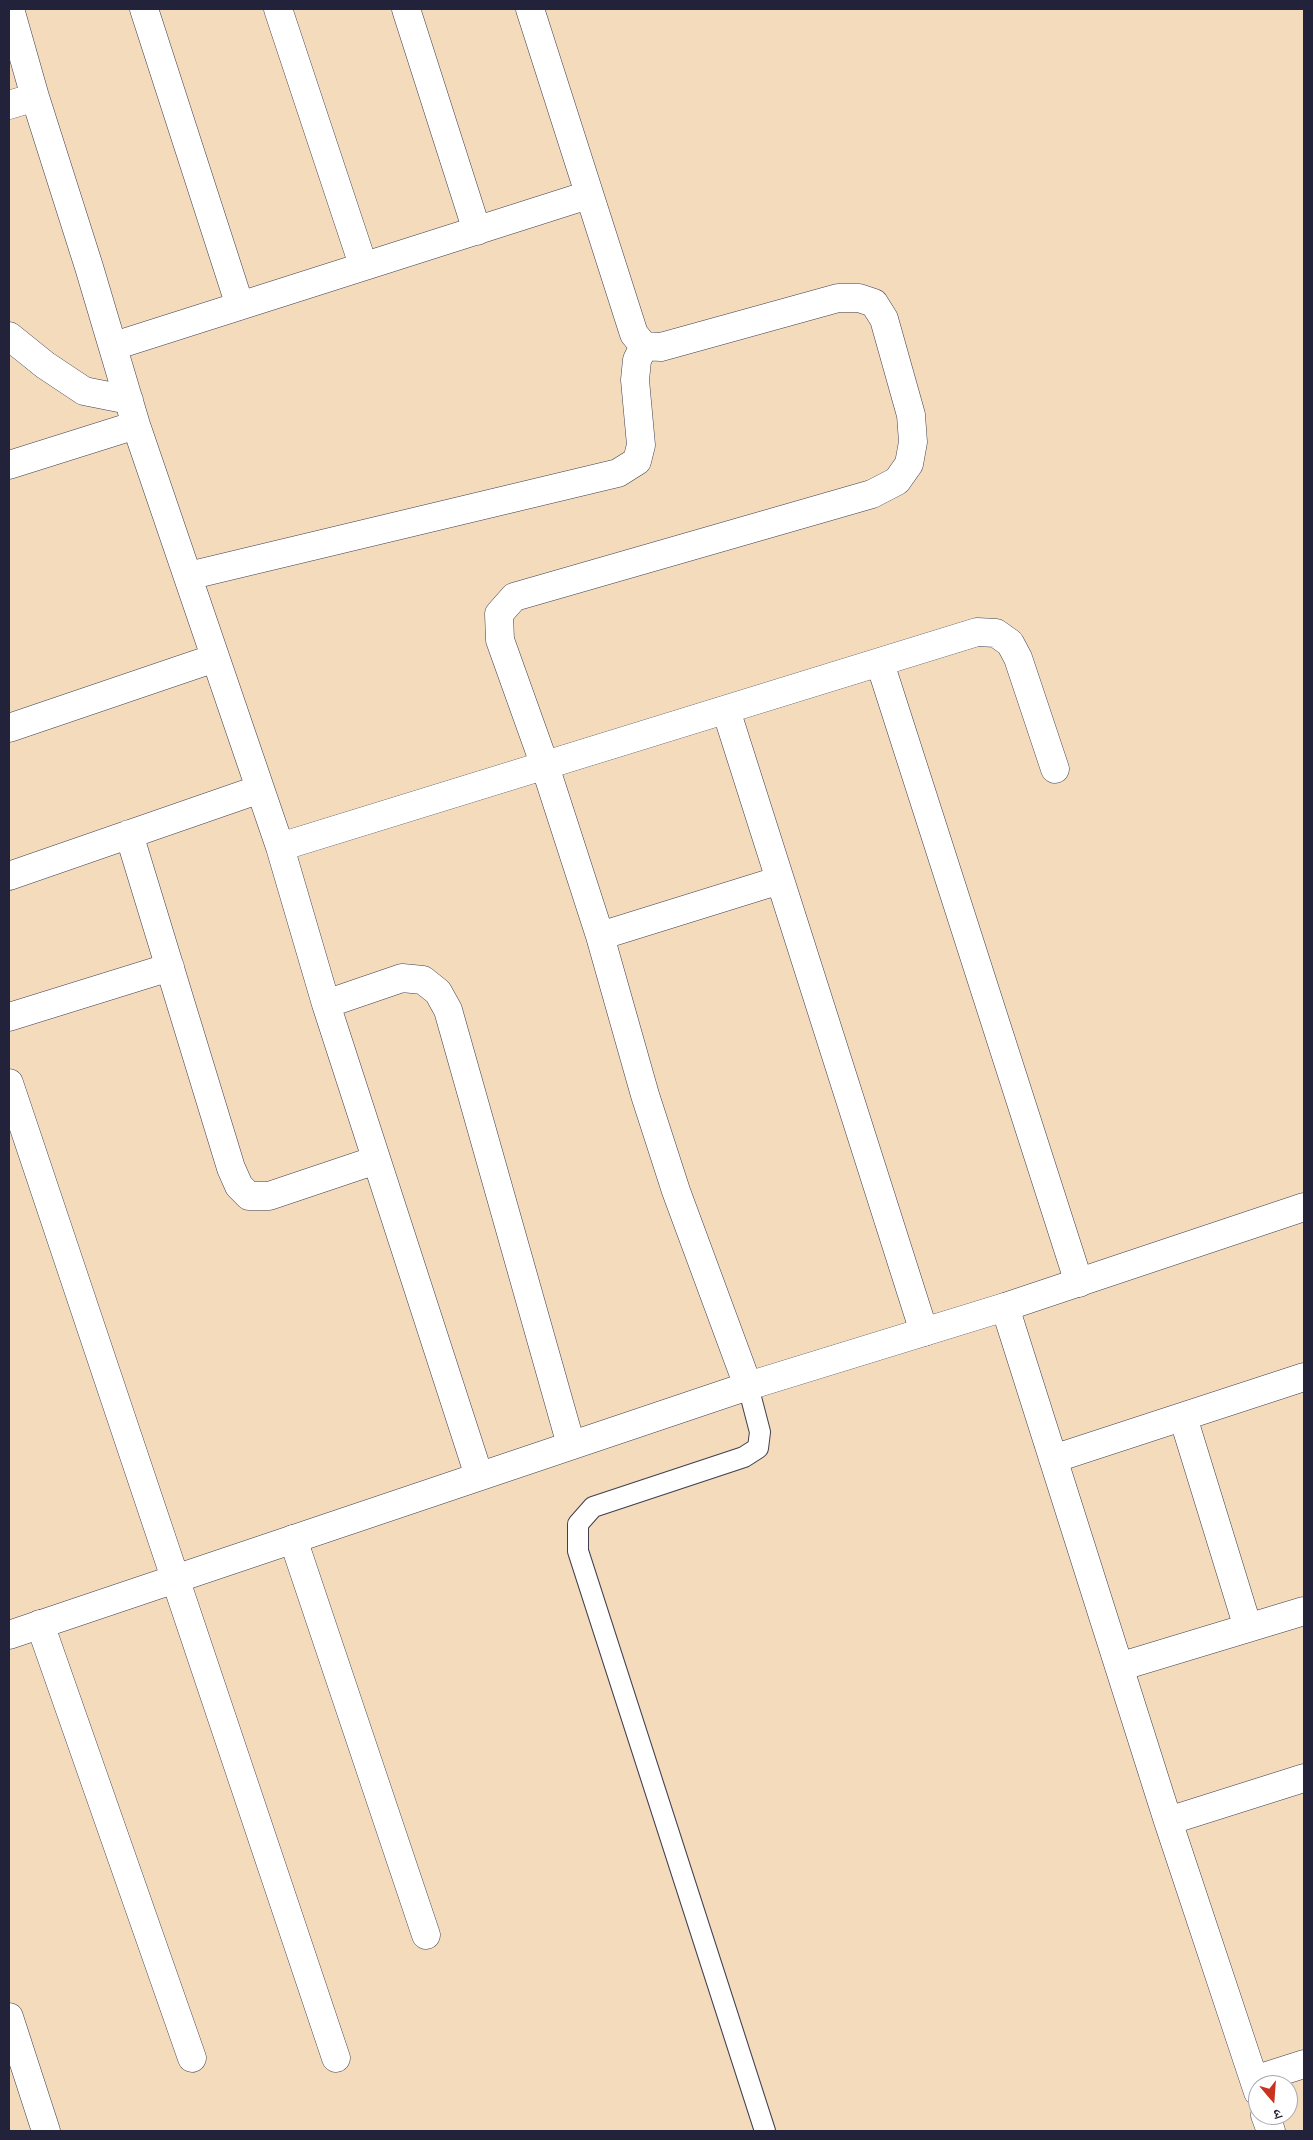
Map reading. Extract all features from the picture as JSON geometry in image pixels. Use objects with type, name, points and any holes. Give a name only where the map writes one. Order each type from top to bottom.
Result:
[{"type":"street","points":[[10,9],[35,97],[114,346],[136,425],[280,847],[326,1004],[479,1476]]},
{"type":"street","points":[[144,9],[240,306]]},
{"type":"street","points":[[278,9],[364,265]]},
{"type":"street","points":[[406,9],[477,231]]},
{"type":"street","points":[[530,9],[588,196],[634,334],[644,346],[661,347],[838,298],[859,298],[874,304],[884,319],[911,415],[914,442],[909,464],[897,481],[872,494],[514,597],[499,614],[500,640],[545,766],[600,936],[645,1094],[676,1191],[748,1386]]},
{"type":"street","points":[[9,105],[35,97]]},
{"type":"street","points":[[114,346],[364,265],[588,196]]},
{"type":"street","points":[[9,336],[45,366],[84,391],[129,400]]},
{"type":"street","points":[[188,576],[618,473],[637,461],[641,445],[635,380],[637,360],[644,346]]},
{"type":"street","points":[[9,464],[136,425]]},
{"type":"street","points":[[280,847],[977,632],[996,634],[1010,643],[1018,658],[1055,769]]},
{"type":"street","points":[[9,728],[215,658]]},
{"type":"street","points":[[880,663],[1079,1282]]},
{"type":"street","points":[[726,710],[924,1332]]},
{"type":"street","points":[[9,876],[260,789]]},
{"type":"street","points":[[129,834],[231,1168],[239,1186],[249,1196],[269,1196],[376,1160]]},
{"type":"street","points":[[600,936],[780,880]]},
{"type":"street","points":[[9,1017],[170,967]]},
{"type":"street","points":[[326,1004],[402,978],[423,980],[438,992],[448,1010],[571,1445]]},
{"type":"street","points":[[9,1084],[173,1578],[336,2058]]},
{"type":"street","points":[[9,1635],[173,1578],[748,1386],[1005,1307],[1304,1207]]},
{"type":"street","points":[[1005,1307],[1168,1821],[1252,2075]]},
{"type":"street","points":[[1053,1459],[1304,1377]]},
{"type":"street","points":[[1183,1417],[1248,1628]]},
{"type":"street","points":[[293,1539],[426,1935]]},
{"type":"street","points":[[1119,1667],[1304,1611]]},
{"type":"street","points":[[40,1624],[192,2058]]},
{"type":"street","points":[[1168,1821],[1304,1778]]},
{"type":"street","points":[[9,2017],[46,2131]]},
{"type":"street","points":[[1280,2075],[1304,2064]]},
{"type":"lane","points":[[748,1386],[760,1432],[758,1448],[744,1457],[593,1507],[578,1524],[578,1551],[765,2131]]}]
